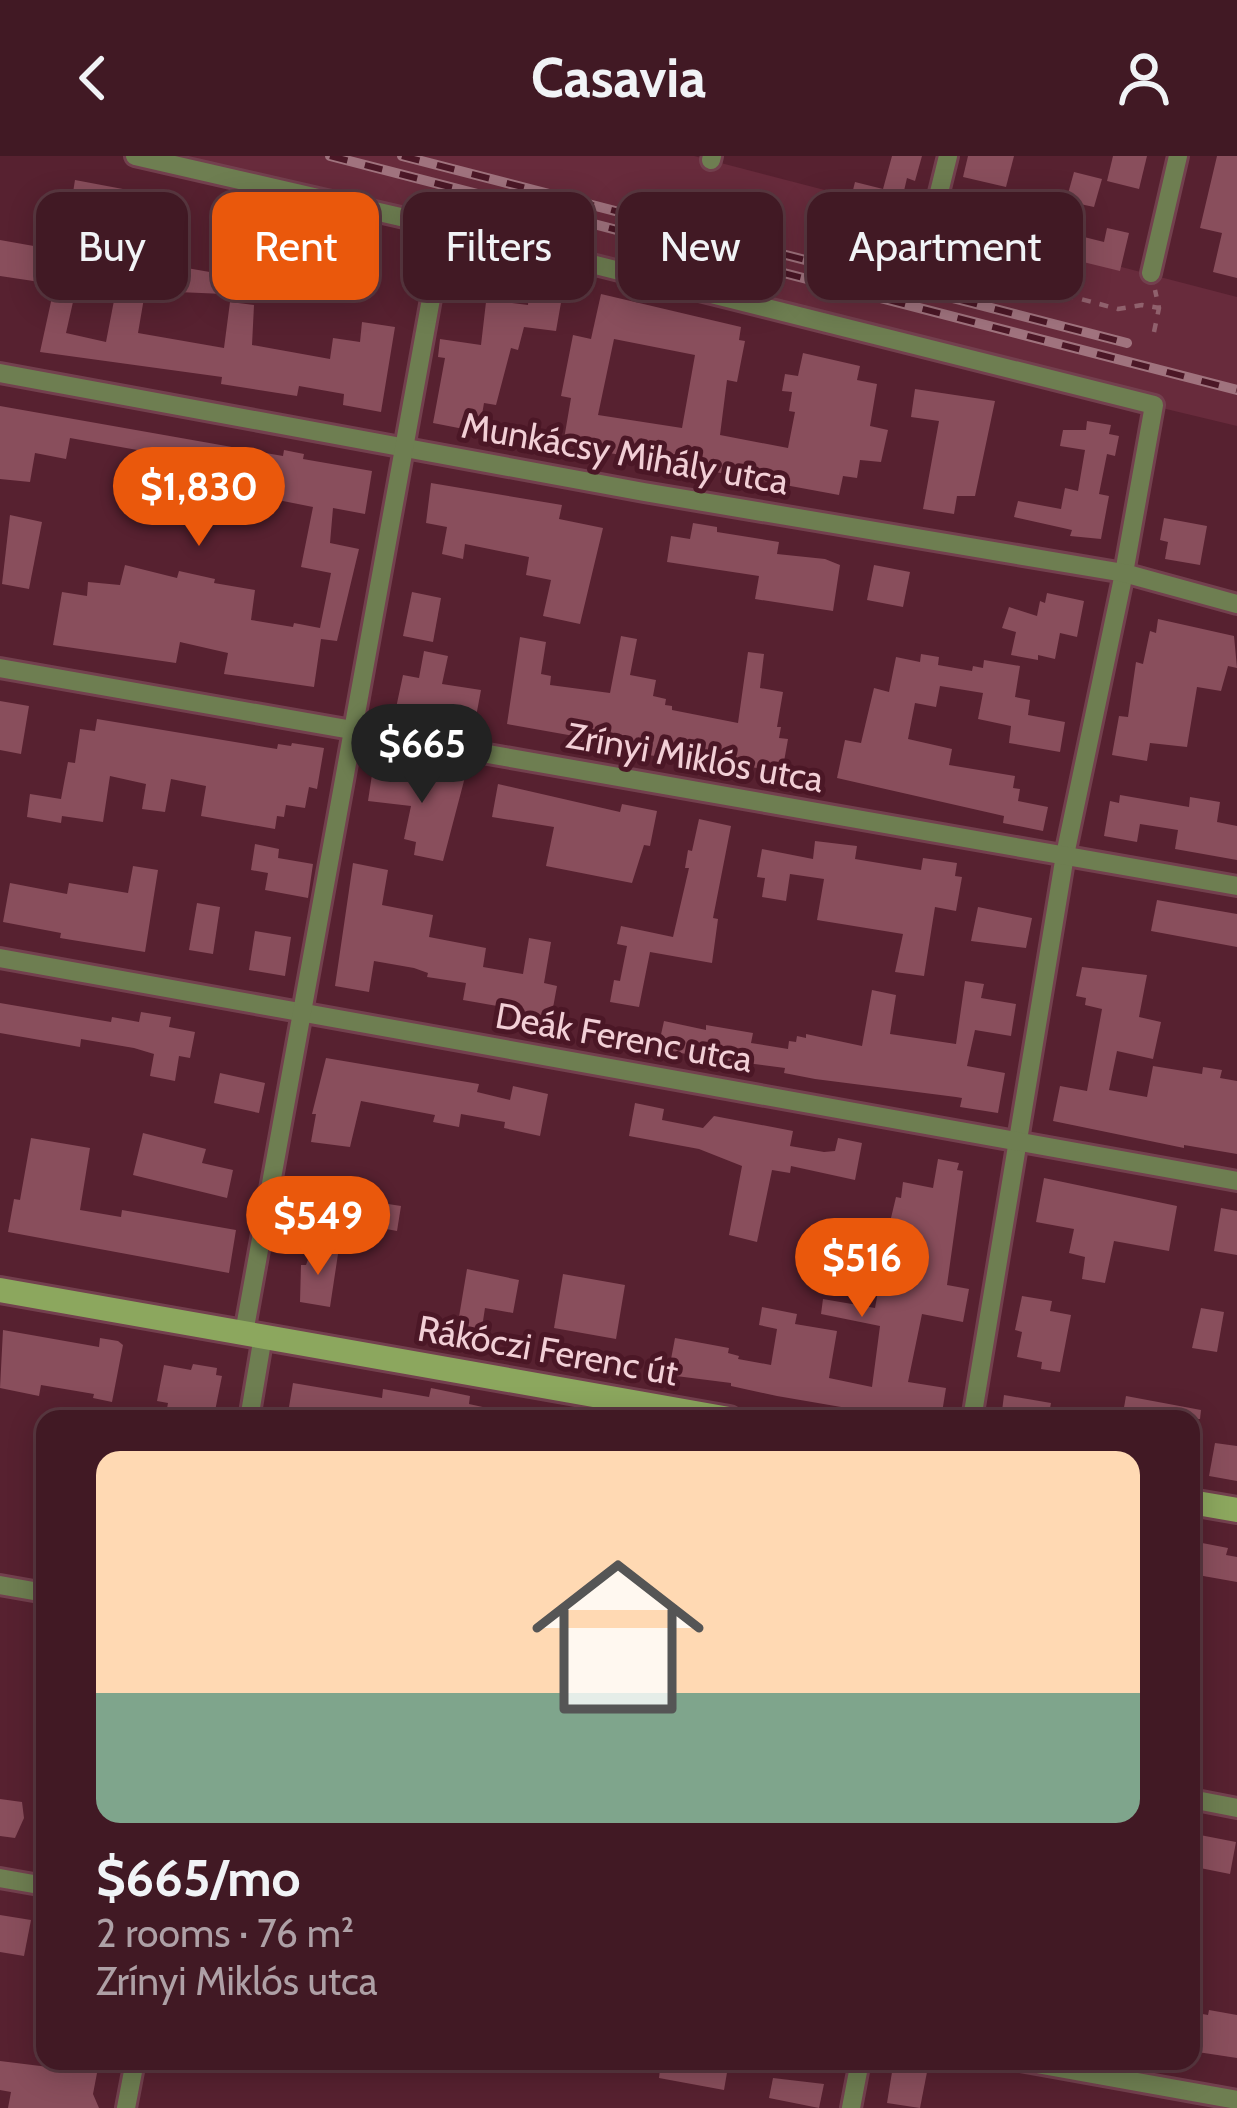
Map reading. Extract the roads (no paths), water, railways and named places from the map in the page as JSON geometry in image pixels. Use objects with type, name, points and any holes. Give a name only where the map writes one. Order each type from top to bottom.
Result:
[{"type":"street","points":[[135,156],[403,217]]},
{"type":"street","points":[[939,192],[948,156]]},
{"type":"street","points":[[1151,273],[1178,156]]},
{"type":"street","points":[[594,264],[1154,406],[1065,854],[973,1410]]},
{"type":"street","points":[[249,1410],[254,1335],[304,1012],[430,300]]},
{"type":"street","name":"Munkácsy Mihály utca","points":[[0,373],[644,492],[1124,574],[1237,604]]},
{"type":"street","name":"Zrínyi Miklós utca","points":[[0,668],[1237,886]]},
{"type":"street","name":"Deák Ferenc utca","points":[[0,958],[1237,1181]]},
{"type":"street","name":"Rákóczi Ferenc út","points":[[0,1290],[678,1410]]},
{"type":"street","points":[[1200,1504],[1237,1510]]},
{"type":"street","points":[[0,1585],[36,1591]]},
{"type":"street","points":[[1200,1801],[1237,1808]]},
{"type":"street","points":[[0,1878],[36,1884]]},
{"type":"street","points":[[126,2108],[133,2070]]},
{"type":"street","points":[[851,2108],[858,2070]]},
{"type":"street","points":[[1069,2070],[1237,2101]]},
{"type":"railway","points":[[330,156],[1237,390]]},
{"type":"railway","points":[[402,156],[1127,343]]}]
